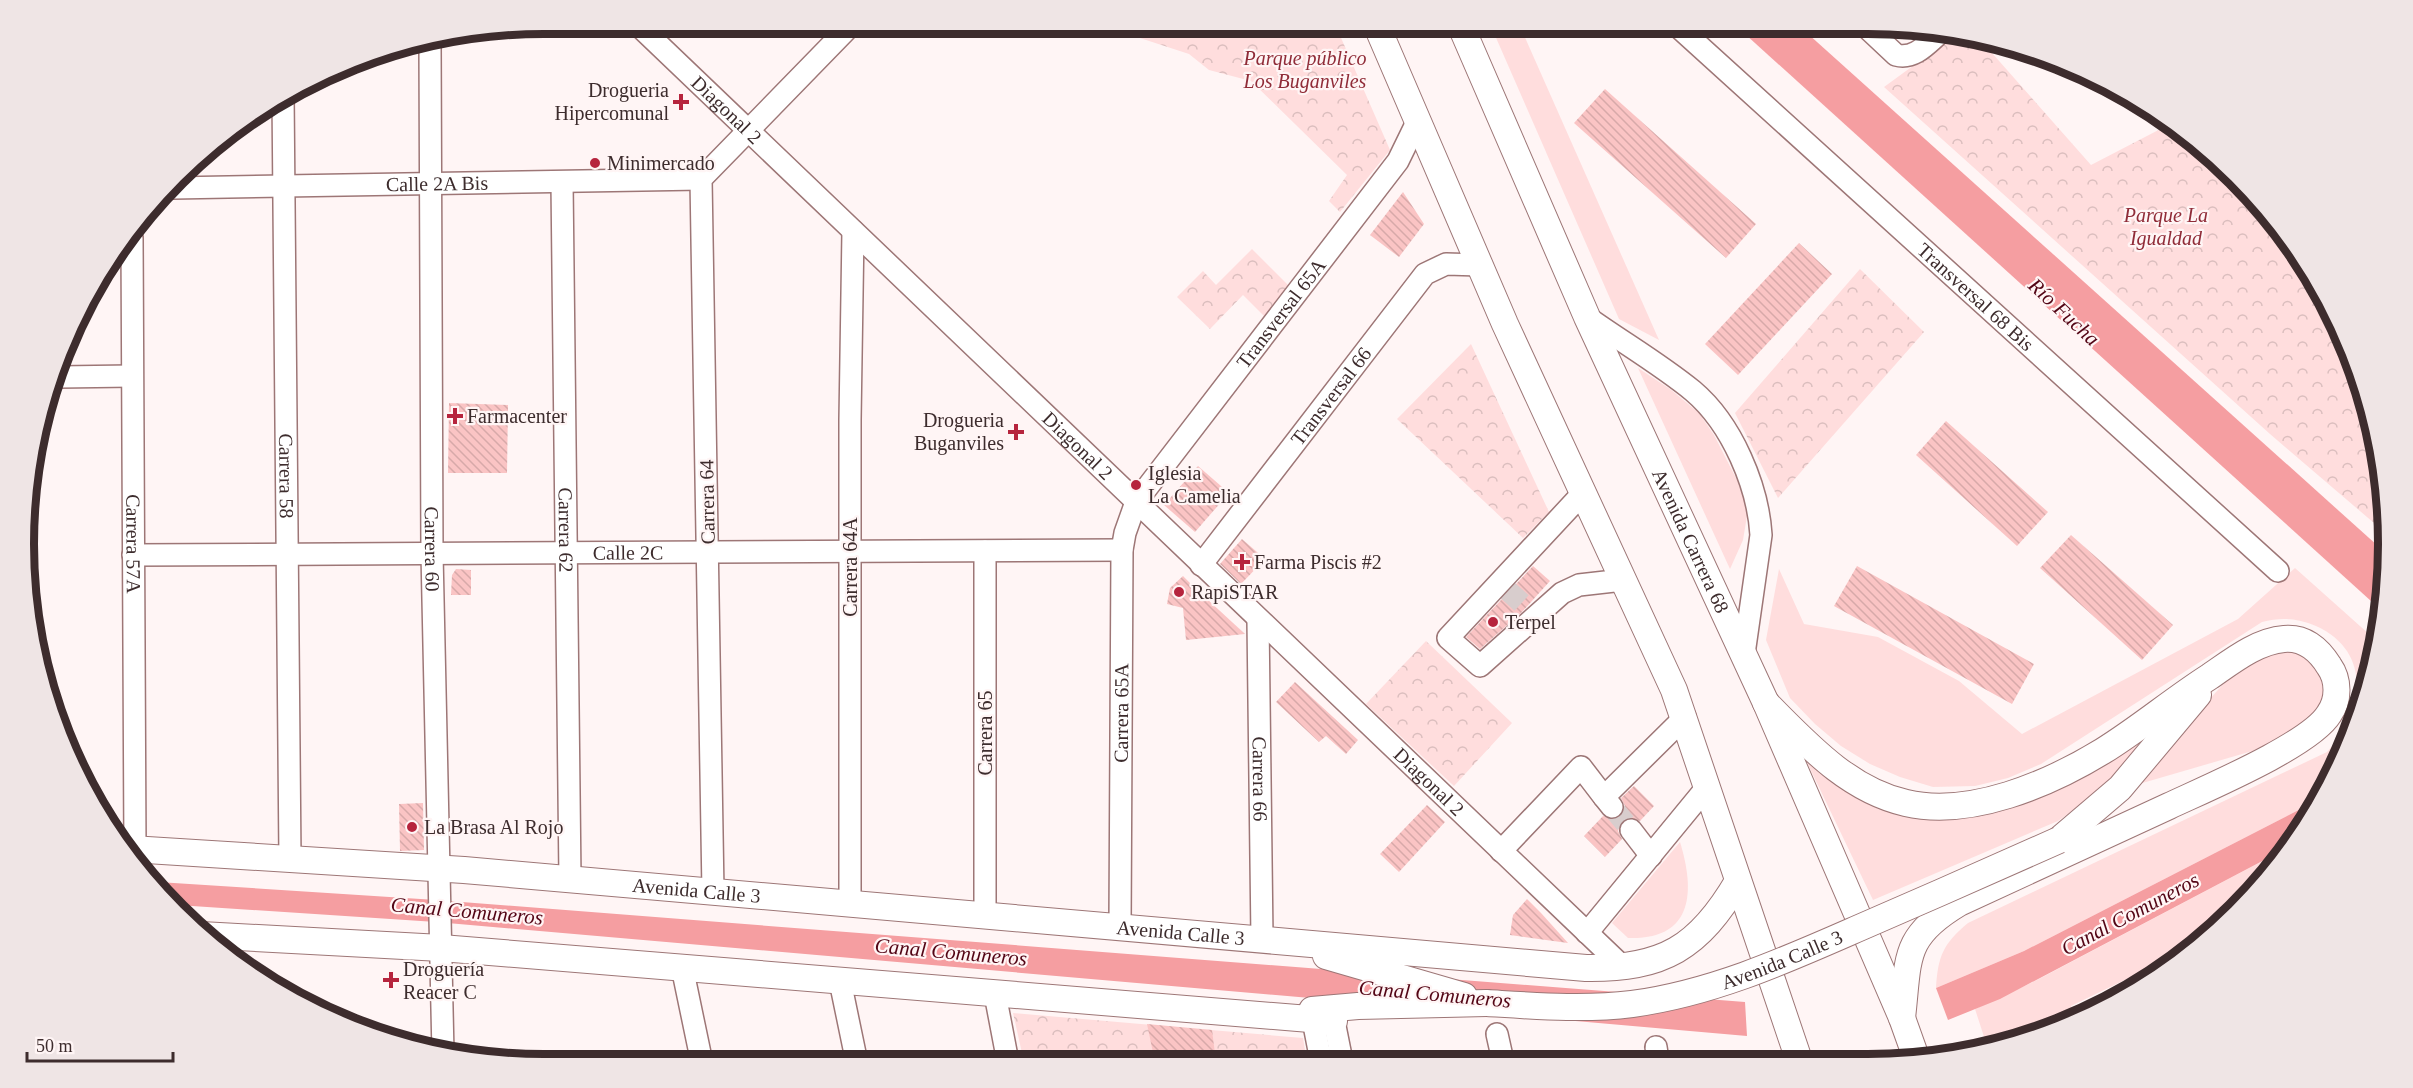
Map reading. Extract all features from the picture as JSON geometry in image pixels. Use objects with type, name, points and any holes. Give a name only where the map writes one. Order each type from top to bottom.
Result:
[{"type":"main road","points":[[1380,34],[1582,493],[1674,690],[1797,1054]]},
{"type":"main road","name":"Avenida Carrera 68","points":[[1464,34],[1587,317],[1766,703],[1902,1018],[1914,1051]]},
{"type":"main road","name":"Avenida Calle 3","points":[[1766,703],[1825,760],[1884,796],[1929,807],[1957,806],[1985,801],[2021,790],[2076,766],[2104,750],[2230,663],[2265,644],[2285,639],[2301,640],[2318,651],[2332,670],[2336,685],[2336,700],[2329,716],[2305,736],[2218,783],[1959,903],[1940,915],[1918,935],[1913,946],[1908,961],[1902,1018]]},
{"type":"main road","name":"Avenida Calle 3","points":[[2059,840],[2120,788],[2205,686],[2230,663]]},
{"type":"main road","name":"Avenida Calle 3","points":[[1252,1015],[1358,1006],[1487,1003],[1587,1008],[1634,1004],[1704,989],[1784,961],[2059,840],[2144,800],[2277,752]]},
{"type":"main road","name":"Avenida Calle 3","points":[[137,850],[290,859],[440,877],[570,879],[1586,968],[1623,967],[1658,959],[1688,943],[1713,919],[1738,881]]},
{"type":"main road","name":"Avenida Calle 3","points":[[218,935],[441,938],[682,967],[1324,1020]]},
{"type":"main road","name":"Avenida Calle 3","points":[[1262,938],[1487,1003]]},
{"type":"street","name":"Diagonal 2","points":[[647,34],[1623,967]]},
{"type":"street","points":[[701,179],[842,34]]},
{"type":"street","name":"Transversal 68 Bis","points":[[1686,34],[2278,571]]},
{"type":"street","points":[[1874,34],[1896,55],[1908,57],[1933,39]]},
{"type":"street","name":"Carrera 60","points":[[430,48],[432,554],[443,1043]]},
{"type":"street","name":"Carrera 58","points":[[283,107],[290,859]]},
{"type":"street","name":"Transversal 65A","points":[[1136,502],[1398,161],[1407,147],[1418,120]]},
{"type":"street","name":"Calle 2A Bis","points":[[180,188],[701,179]]},
{"type":"street","name":"Carrera 64","points":[[701,179],[713,892]]},
{"type":"street","name":"Carrera 62","points":[[562,182],[570,879]]},
{"type":"street","name":"Carrera 64A","points":[[850,903],[853,231]]},
{"type":"street","name":"Carrera 57A","points":[[132,245],[133,845]]},
{"type":"street","name":"Transversal 66","points":[[1201,565],[1425,274],[1446,264],[1480,265]]},
{"type":"street","points":[[1587,317],[1695,392],[1727,432],[1750,481],[1756,498],[1761,535],[1743,654]]},
{"type":"street","points":[[63,376],[132,376]]},
{"type":"street","points":[[1582,493],[1503,586],[1448,638],[1480,666],[1531,612],[1562,593],[1579,585],[1623,580]]},
{"type":"street","name":"Carrera 65A","points":[[1120,926],[1122,550],[1125,533],[1136,502]]},
{"type":"street","name":"Calle 2C","points":[[133,555],[1122,550]]},
{"type":"street","name":"Carrera 65","points":[[985,551],[985,915]]},
{"type":"street","name":"Carrera 66","points":[[1258,620],[1262,938]]},
{"type":"street","points":[[1501,851],[1581,767],[1608,802],[1684,717]]},
{"type":"street","points":[[1587,933],[1707,787]]},
{"type":"street","points":[[1631,830],[1651,856]]},
{"type":"street","points":[[682,967],[700,1054]]},
{"type":"street","points":[[840,981],[854,1054]]},
{"type":"street","points":[[995,993],[1006,1054]]},
{"type":"street","points":[[1324,1020],[1339,1054]]},
{"type":"street","points":[[1322,1054],[1324,1020]]},
{"type":"street","points":[[1497,1034],[1501,1054]]},
{"type":"green space","name":"Parque público Los Buganviles","points":[[1128,34],[1339,34],[1390,150],[1340,212],[1329,201],[1347,175],[1251,81],[1209,70],[1189,54]]},
{"type":"green space","points":[[1494,34],[1523,34],[1659,340],[1619,319]]},
{"type":"green space","name":"Parque La Igualdad","points":[[1947,41],[1968,44],[1988,49],[2091,165],[2163,128],[2205,161],[2252,208],[2273,234],[2293,261],[2326,319],[2340,349],[2361,412],[2374,477],[2377,526],[2270,434],[1884,87]]},
{"type":"green space","points":[[1252,249],[1299,296],[1274,326],[1243,295],[1210,329],[1177,297],[1203,271],[1216,285]]},
{"type":"green space","points":[[1860,269],[1924,332],[1778,498],[1735,413]]},
{"type":"green space","points":[[1471,344],[1549,512],[1523,538],[1397,419]]},
{"type":"green space","points":[[1638,368],[1670,389],[1699,413],[1714,435],[1738,482],[1748,510],[1743,540],[1730,569]]},
{"type":"green space","points":[[2295,568],[2370,635],[2356,692],[2354,667],[2347,651],[2334,637],[2302,621],[2276,619],[2262,622],[2041,764],[2008,778],[1975,786],[1933,787],[1900,777],[1870,764],[1841,746],[1790,698],[1766,640],[1779,569],[1804,624],[1878,637],[1959,681],[2022,734],[2238,619]]},
{"type":"green space","points":[[1426,641],[1512,723],[1454,786],[1366,704]]},
{"type":"green space","points":[[2289,647],[2312,656],[2329,693],[2314,717],[2273,745],[2139,784],[2140,777],[2234,672],[2253,658]]},
{"type":"green space","points":[[2160,725],[2120,771],[2090,798],[2058,821],[1873,900],[1803,754],[1946,815]]},
{"type":"green space","points":[[2344,727],[2326,769],[2306,806],[2024,951],[1936,988],[1938,967],[1943,951],[1968,923],[2327,752]]},
{"type":"green space","points":[[1680,842],[1685,860],[1688,894],[1684,909],[1677,921],[1666,931],[1650,936],[1628,938],[1612,923]]},
{"type":"green space","points":[[2271,857],[2252,880],[2205,927],[2157,964],[2071,1006],[2073,1011],[2064,1015],[1985,1040],[1975,1009],[2037,980]]},
{"type":"green space","points":[[1013,1013],[1303,1038],[1306,1054],[1022,1054]]},
{"type":"water","name":"Río Fucha","points":[[1745,34],[1808,34],[2378,546],[2375,604]]},
{"type":"water","name":"Canal Comuneros","points":[[2306,806],[2271,856],[2000,999],[1948,1020],[1936,988],[2024,951]]},
{"type":"water","name":"Canal Comuneros","points":[[163,882],[436,900],[1745,1002],[1747,1036],[436,922],[186,906]]},
{"type":"building","points":[[1605,89],[1756,224],[1726,258],[1574,123]]},
{"type":"building","points":[[1403,192],[1424,224],[1399,257],[1370,235]]},
{"type":"building","points":[[1799,243],[1832,274],[1738,375],[1705,344]]},
{"type":"building","points":[[449,403],[508,405],[507,473],[448,473]]},
{"type":"building","points":[[1946,421],[2048,512],[2017,546],[1916,455]]},
{"type":"building","points":[[1198,466],[1229,493],[1195,532],[1164,505]]},
{"type":"building","points":[[2071,535],[2173,625],[2142,660],[2040,568]]},
{"type":"building","name":"Farma Piscis #2","points":[[1242,539],[1265,559],[1241,584],[1220,564]]},
{"type":"building","name":"Terpel","points":[[1533,566],[1550,581],[1521,613],[1480,649],[1466,637]]},
{"type":"building","points":[[1857,566],[2034,664],[2012,704],[1834,606]]},
{"type":"building","points":[[456,569],[471,570],[471,595],[451,595],[452,575]]},
{"type":"building","points":[[1183,576],[1245,634],[1186,640],[1183,608],[1167,604],[1170,588]]},
{"type":"building","points":[[1295,682],[1358,740],[1346,754],[1326,736],[1319,742],[1276,702]]},
{"type":"building","points":[[1634,786],[1654,806],[1640,821],[1630,817],[1623,820],[1618,831],[1622,839],[1605,857],[1584,836],[1603,816],[1613,820],[1620,817],[1625,806],[1621,798]]},
{"type":"building","name":"La Brasa Al Rojo","points":[[423,803],[424,850],[400,851],[399,804]]},
{"type":"building","points":[[1427,805],[1445,822],[1399,872],[1380,854]]},
{"type":"building","points":[[1527,899],[1568,943],[1510,935],[1513,915]]},
{"type":"building","points":[[1147,1024],[1212,1030],[1215,1054],[1153,1054]]},
{"type":"tunnel","points":[[1506,589],[1526,607]]},
{"type":"tunnel","points":[[1612,807],[1631,830]]},
{"type":"place","name":"Drogueria Hipercomunal","points":[[681,102]]},
{"type":"place","name":"Minimercado","points":[[595,163]]},
{"type":"place","name":"Farmacenter","points":[[455,416]]},
{"type":"place","name":"Drogueria Buganviles","points":[[1016,432]]},
{"type":"place","name":"Iglesia La Camelia","points":[[1136,485]]},
{"type":"place","name":"Farma Piscis #2","points":[[1242,562]]},
{"type":"place","name":"RapiSTAR","points":[[1179,592]]},
{"type":"place","name":"Terpel","points":[[1493,622]]},
{"type":"place","name":"La Brasa Al Rojo","points":[[412,827]]},
{"type":"place","name":"Droguería Reacer C","points":[[391,980]]}]
